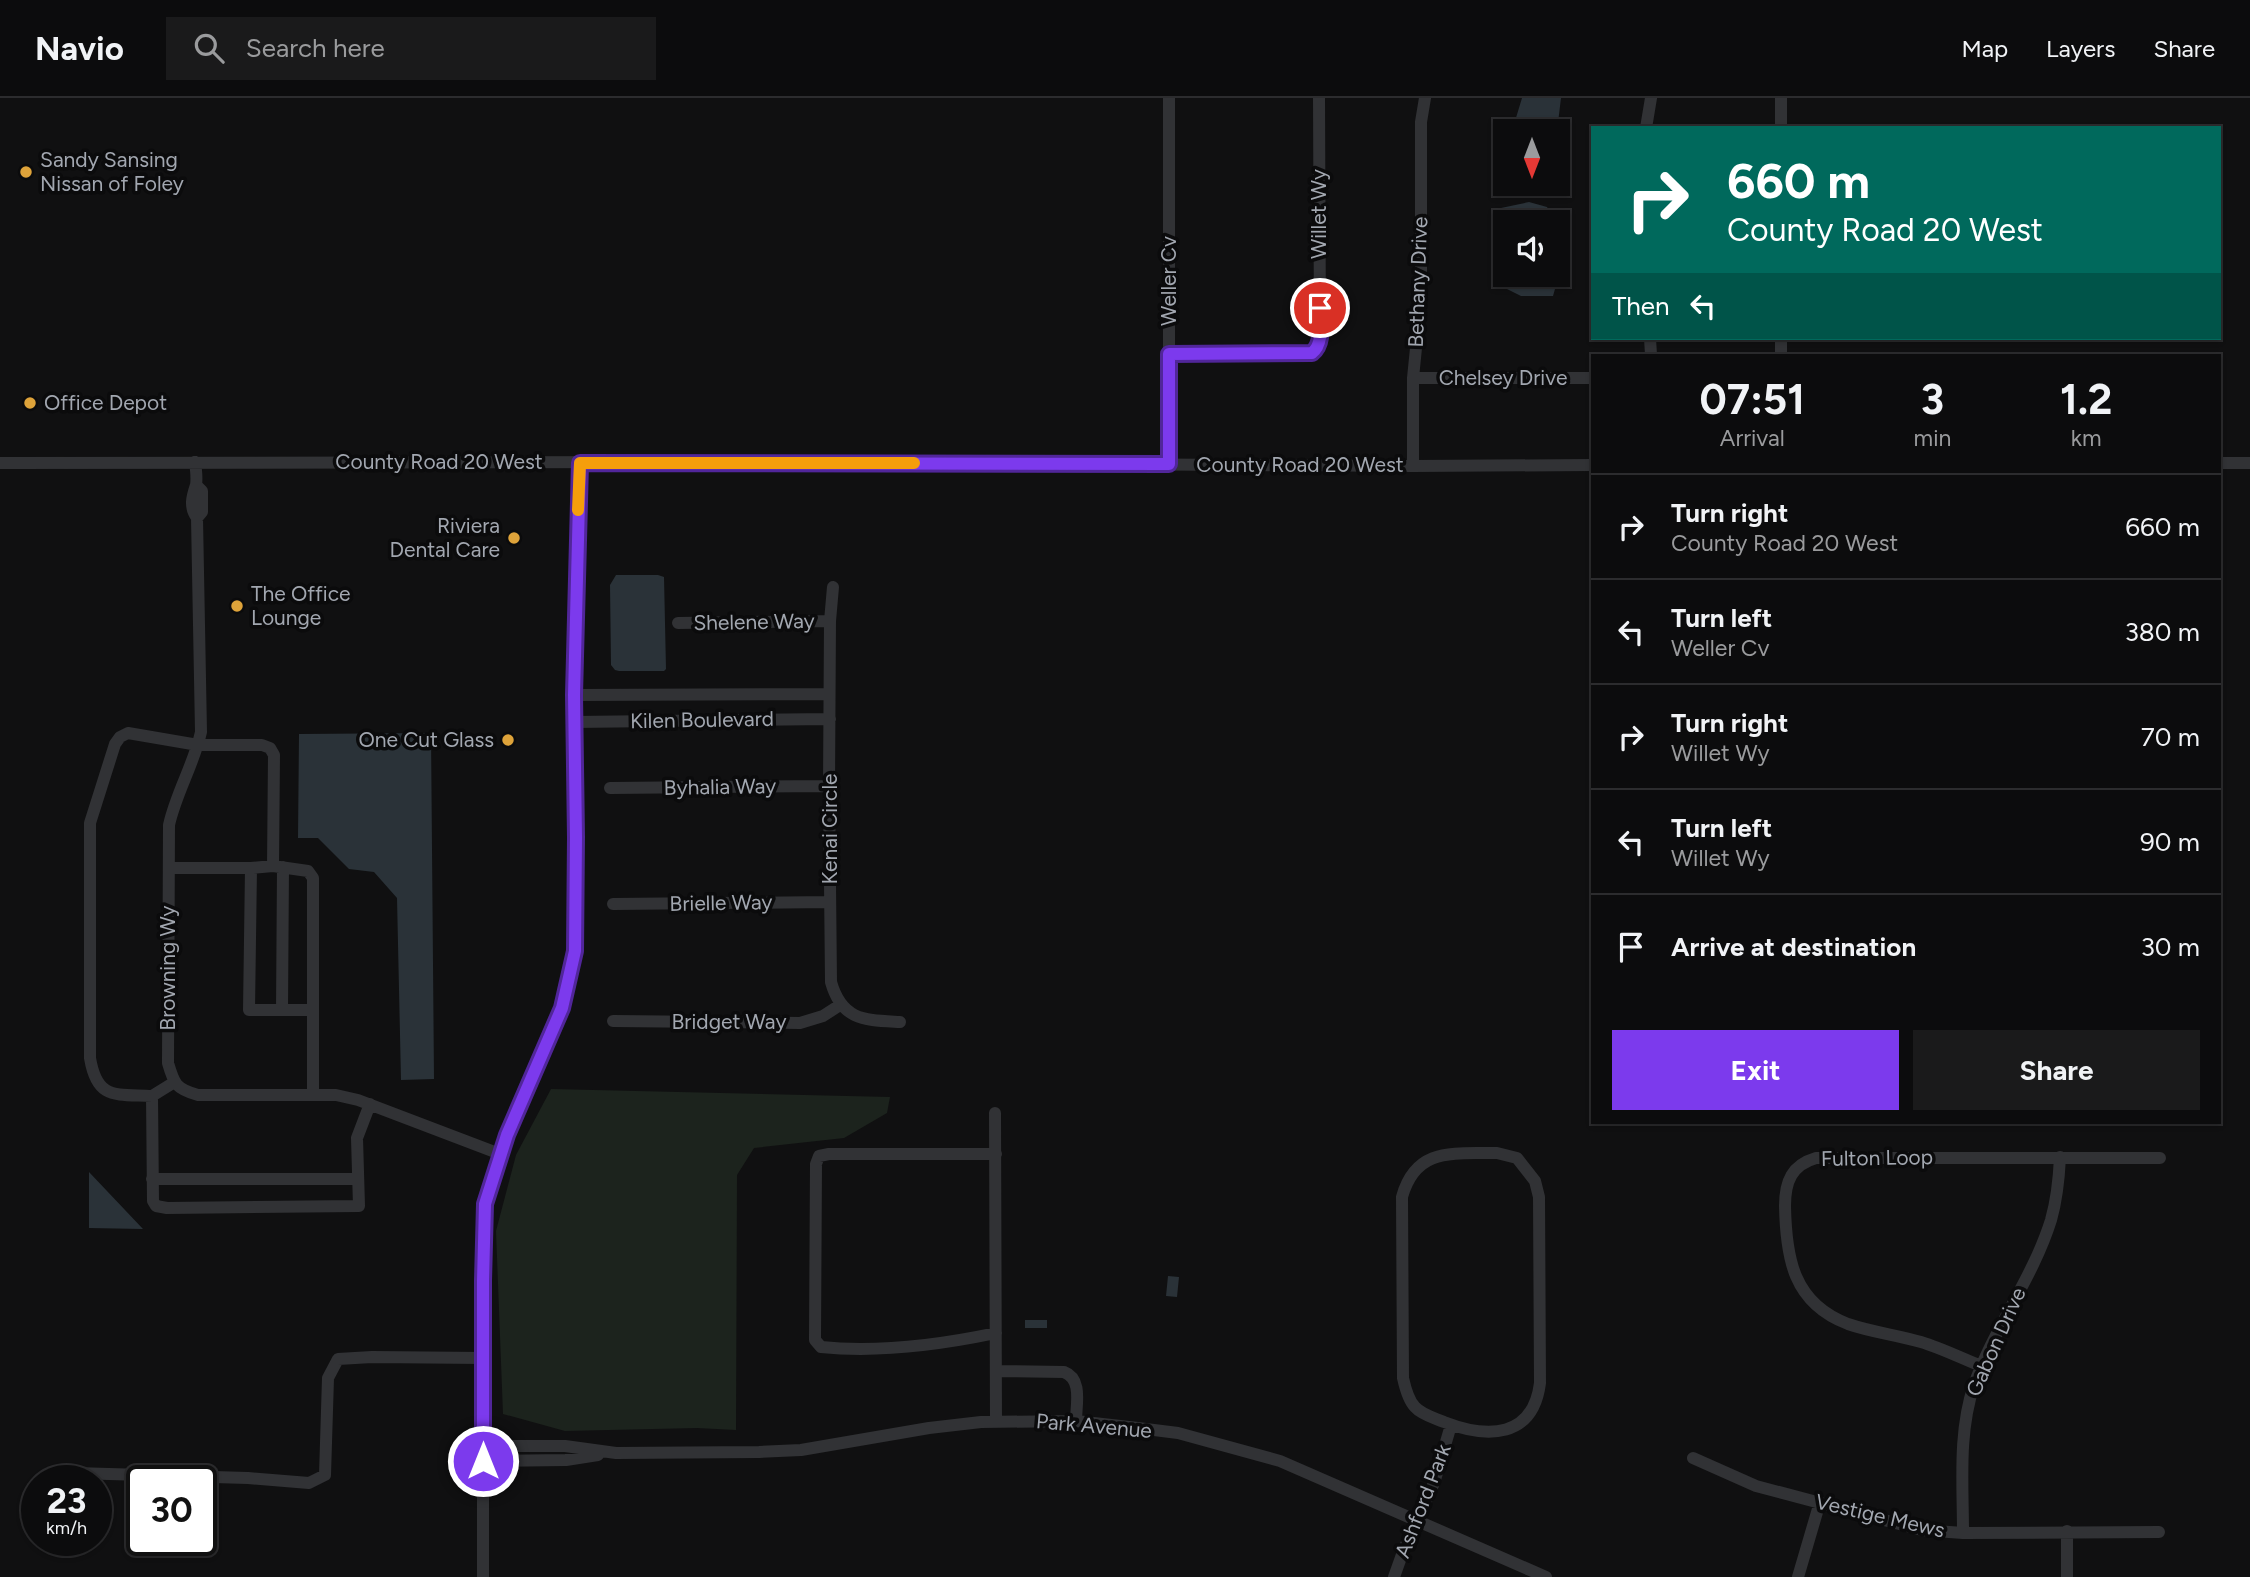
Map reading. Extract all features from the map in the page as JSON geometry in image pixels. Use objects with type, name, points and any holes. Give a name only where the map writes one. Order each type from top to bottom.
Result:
[{"type":"street","name":"Weller Cv","points":[[1169,464],[1170,98]]},
{"type":"street","name":"Willet Wy","points":[[1169,354],[1304,354],[1317,349],[1320,335],[1319,98]]},
{"type":"street","name":"Bethany Drive","points":[[1413,466],[1413,378],[1421,298],[1422,121],[1425,98]]},
{"type":"street","points":[[1646,126],[1651,98]]},
{"type":"street","points":[[1781,98],[1781,126]]},
{"type":"street","name":"Chelsey Drive","points":[[1413,378],[1591,378]]},
{"type":"street","name":"Browning Wy","points":[[173,1083],[168,1063],[169,825],[173,807],[198,745],[201,719],[199,546],[197,518],[192,511],[192,492],[196,485],[195,462]]},
{"type":"street","name":"County Road 20 West","points":[[0,463],[1591,465]]},
{"type":"street","points":[[483,1577],[483,1228],[487,1196],[500,1154],[562,1008],[575,951],[574,695],[580,463]]},
{"type":"street","points":[[2221,463],[2250,463]]},
{"type":"street","name":"Kenai Circle","points":[[833,587],[829,694],[831,982],[840,1005]]},
{"type":"street","name":"Shelene Way","points":[[678,623],[830,621]]},
{"type":"street","name":"Kilen Boulevard","points":[[574,695],[829,694]]},
{"type":"street","points":[[704,695],[704,720]]},
{"type":"street","name":"Kilen Boulevard","points":[[574,722],[830,719]]},
{"type":"street","points":[[282,1010],[274,755],[270,748],[262,745],[198,745],[142,734],[128,733],[120,737],[115,744],[90,823],[90,1058],[93,1077],[100,1088],[114,1093],[152,1096],[173,1083],[186,1092],[198,1095],[336,1095],[370,1104],[500,1154]]},
{"type":"street","name":"Byhalia Way","points":[[610,788],[829,786]]},
{"type":"street","points":[[169,868],[278,867],[308,871],[313,878],[313,1095]]},
{"type":"street","points":[[251,869],[249,1010],[313,1010]]},
{"type":"street","name":"Brielle Way","points":[[613,904],[830,902]]},
{"type":"street","points":[[840,1005],[850,1013],[867,1020],[900,1022]]},
{"type":"street","name":"Bridget Way","points":[[613,1021],[800,1023],[822,1016],[840,1005]]},
{"type":"street","points":[[152,1096],[153,1202],[156,1206],[167,1208],[359,1206],[357,1138],[370,1104]]},
{"type":"street","points":[[995,1113],[996,1422]]},
{"type":"street","points":[[1497,1153],[1517,1157],[1529,1164],[1539,1196],[1537,1402],[1526,1425],[1496,1431],[1468,1430],[1451,1424],[1427,1415],[1415,1407],[1405,1390],[1402,1196],[1411,1163],[1442,1154],[1497,1153]]},
{"type":"street","points":[[996,1154],[819,1156],[816,1164],[815,1340],[821,1347],[877,1348],[948,1343],[996,1333]]},
{"type":"street","name":"Fulton Loop","points":[[1981,1366],[1924,1343],[1848,1324],[1827,1313],[1809,1297],[1797,1280],[1785,1241],[1785,1194],[1788,1179],[1795,1168],[1816,1157],[2160,1158]]},
{"type":"street","name":"Gabon Drive","points":[[1963,1533],[1964,1428],[1973,1388],[1981,1366],[2043,1241],[2055,1205],[2060,1157]]},
{"type":"street","points":[[152,1179],[358,1180]]},
{"type":"street","points":[[112,1474],[248,1478],[309,1483],[326,1475],[328,1378],[338,1359],[483,1358]]},
{"type":"street","points":[[996,1371],[1070,1374],[1076,1384],[1076,1421]]},
{"type":"street","name":"Park Avenue","points":[[483,1461],[566,1460],[616,1453],[801,1450],[929,1428],[996,1422],[1076,1421],[1178,1433],[1231,1446],[1316,1475],[1546,1577]]},
{"type":"street","name":"Ashford Park","points":[[1394,1577],[1434,1483],[1451,1424]]},
{"type":"street","name":"Park Avenue","points":[[483,1446],[565,1446],[616,1453]]},
{"type":"street","name":"Vestige Mews","points":[[1693,1458],[1756,1486],[1922,1530],[1963,1533],[2159,1532]]},
{"type":"street","points":[[1798,1577],[1820,1502]]},
{"type":"street","points":[[2067,1531],[2067,1577]]},
{"type":"shaded area","points":[[1522,98],[1561,98],[1558,119],[1516,119]]},
{"type":"shaded area","points":[[1529,202],[1547,207],[1549,210],[1500,210]]},
{"type":"shaded area","points":[[1503,287],[1561,287],[1555,289],[1553,296],[1521,296]]},
{"type":"shaded area","points":[[616,575],[664,577],[664,671],[619,671],[611,665],[610,585]]},
{"type":"shaded area","points":[[431,733],[434,1079],[401,1080],[397,898],[374,872],[349,869],[318,838],[298,838],[299,734]]},
{"type":"shaded area","points":[[551,1089],[890,1097],[887,1113],[844,1138],[754,1148],[737,1175],[736,1430],[697,1428],[565,1431],[503,1414],[496,1231],[516,1155]]},
{"type":"shaded area","points":[[89,1172],[143,1229],[89,1228]]},
{"type":"shaded area","points":[[1168,1276],[1179,1277],[1177,1297],[1166,1296]]},
{"type":"shaded area","points":[[1025,1320],[1047,1320],[1047,1328],[1025,1328]]},
{"type":"slow traffic","points":[[578,510],[580,463],[914,463]]},
{"type":"place","name":"Sandy Sansing Nissan of Foley","points":[[26,172]]},
{"type":"place","name":"Office Depot","points":[[30,403]]},
{"type":"place","name":"Riviera Dental Care","points":[[514,538]]},
{"type":"place","name":"The Office Lounge","points":[[237,606]]},
{"type":"place","name":"One Cut Glass","points":[[508,740]]},
{"type":"route","points":[[483,1461],[485,1204],[507,1135],[562,1008],[575,951],[574,695],[580,463],[1169,464],[1169,354],[1312,353],[1319,342],[1320,308]]}]
